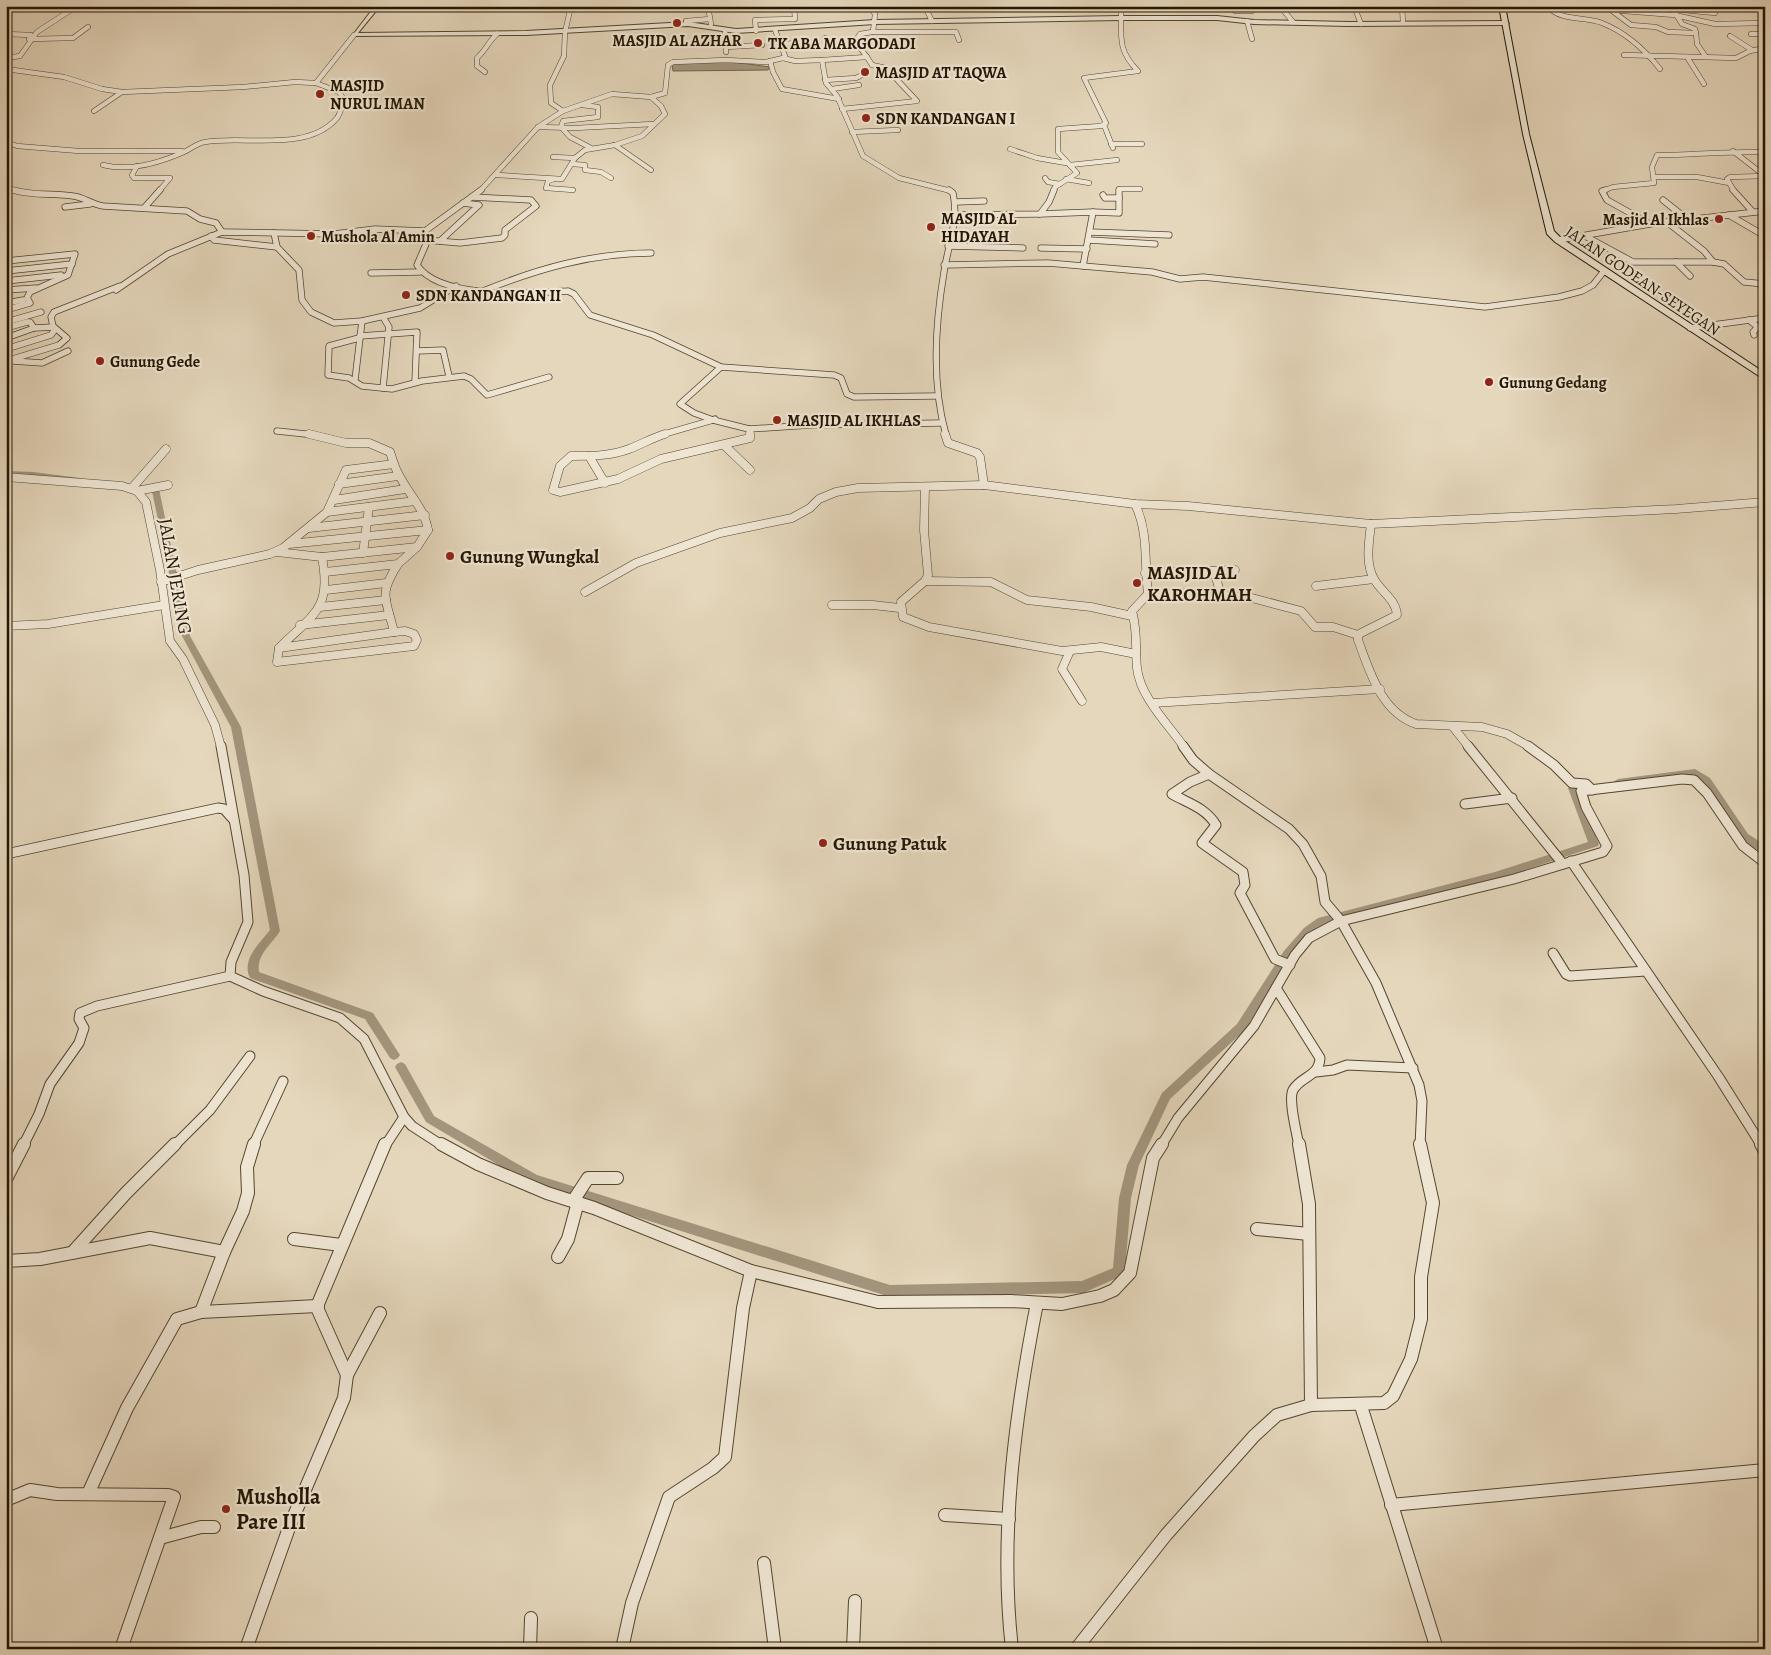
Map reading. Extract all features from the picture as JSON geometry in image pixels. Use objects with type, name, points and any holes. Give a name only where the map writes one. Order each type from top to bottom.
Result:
[{"type":"main road","name":"JALAN GODEAN-SEYEGAN","points":[[1502,6],[1526,134],[1548,229],[1558,240],[1765,377]]},
{"type":"street","points":[[6,58],[20,56],[30,37],[44,24],[77,6]]},
{"type":"street","points":[[316,83],[378,6]]},
{"type":"street","points":[[563,111],[551,103],[550,85],[564,56],[565,32],[571,6]]},
{"type":"street","points":[[708,6],[711,27]]},
{"type":"street","points":[[794,6],[795,19]]},
{"type":"street","points":[[870,6],[875,14],[872,32]]},
{"type":"street","points":[[929,6],[928,13],[932,21]]},
{"type":"street","points":[[1121,6],[1122,48],[1128,63],[1138,71],[1084,78],[1105,122],[1104,125],[1112,146],[1142,144]]},
{"type":"street","points":[[1274,6],[1280,6],[1293,22]]},
{"type":"street","points":[[1354,6],[1361,24]]},
{"type":"street","points":[[1402,6],[1403,23]]},
{"type":"street","points":[[1547,6],[1555,14],[1603,24],[1630,38],[1650,56],[1660,69]]},
{"type":"street","points":[[1610,8],[1627,22]]},
{"type":"street","points":[[1610,8],[1675,15],[1715,24],[1765,23]]},
{"type":"street","points":[[1706,57],[1697,44],[1695,29],[1682,24],[1672,8],[1715,13]]},
{"type":"street","points":[[1238,19],[1234,9],[1252,11]]},
{"type":"street","points":[[1750,17],[1765,17]]},
{"type":"street","points":[[354,35],[565,32],[688,24],[725,30],[756,31],[875,22],[1120,18],[1238,19],[1247,21],[1361,24],[1506,22]]},
{"type":"street","points":[[686,21],[710,19]]},
{"type":"street","points":[[756,31],[755,20],[795,19],[810,27]]},
{"type":"street","points":[[1247,21],[1252,39]]},
{"type":"street","points":[[1603,24],[1627,22],[1656,27],[1666,31],[1696,34]]},
{"type":"street","points":[[6,34],[30,37],[73,38],[88,27]]},
{"type":"street","points":[[725,30],[726,60]]},
{"type":"street","points":[[775,30],[782,44],[785,56],[783,58]]},
{"type":"street","points":[[825,38],[827,41],[854,40],[861,33],[872,32],[956,32],[959,40]]},
{"type":"street","points":[[904,32],[907,41]]},
{"type":"street","points":[[485,72],[478,66],[476,58],[484,52],[487,42],[497,34]]},
{"type":"street","points":[[1751,34],[1765,34]]},
{"type":"street","points":[[1730,36],[1752,50]]},
{"type":"street","points":[[842,109],[910,104],[917,101],[886,68],[870,64],[854,40]]},
{"type":"street","points":[[782,44],[810,42]]},
{"type":"street","points":[[726,47],[762,45]]},
{"type":"street","points":[[1624,55],[1736,58],[1752,50],[1765,48]]},
{"type":"street","points":[[1687,57],[1704,84]]},
{"type":"street","points":[[116,290],[168,254],[222,232],[334,234],[376,229],[425,231],[472,197],[497,174],[500,167],[510,160],[538,127],[548,120],[563,111],[612,94],[651,97],[665,93],[668,65],[671,63],[726,60],[770,61],[783,58],[796,61],[867,58]]},
{"type":"street","points":[[822,60],[825,80],[838,99],[860,153],[881,169],[904,180],[950,190],[955,202],[956,215],[944,265],[939,298],[936,396],[941,423],[948,444],[972,450],[979,455],[984,485]]},
{"type":"street","points":[[770,61],[773,74],[778,78],[782,89],[797,90],[808,96],[838,99]]},
{"type":"street","points":[[6,69],[64,77],[102,89],[122,92],[232,87],[247,89],[295,80],[316,83],[339,92],[344,97],[344,104],[337,118],[328,127],[314,133],[281,139],[204,142],[160,162],[137,166],[104,166],[116,152]]},
{"type":"street","points":[[825,80],[862,75]]},
{"type":"street","points":[[832,89],[859,85]]},
{"type":"street","points":[[94,110],[122,92]]},
{"type":"street","points":[[567,181],[575,158],[591,148],[615,145],[642,136],[665,114],[661,106],[651,97]]},
{"type":"street","points":[[538,127],[598,117],[598,107],[578,105]]},
{"type":"street","points":[[548,120],[562,124],[653,124]]},
{"type":"street","points":[[562,124],[570,137],[591,148]]},
{"type":"street","points":[[1040,214],[1049,202],[1054,189],[1077,173],[1068,164],[1058,148],[1059,128],[1104,125]]},
{"type":"street","points":[[852,132],[898,130]]},
{"type":"street","points":[[278,132],[281,139]]},
{"type":"street","points":[[6,142],[22,147],[116,152],[187,151]]},
{"type":"street","points":[[123,152],[130,145]]},
{"type":"street","points":[[615,145],[651,170]]},
{"type":"street","points":[[1010,149],[1037,158],[1068,164],[1117,160]]},
{"type":"street","points":[[1733,151],[1765,176]]},
{"type":"street","points":[[1650,224],[1607,200],[1602,191],[1612,187],[1653,184],[1655,181],[1652,167],[1657,155],[1699,155],[1733,151],[1765,152]]},
{"type":"street","points":[[553,157],[575,158]]},
{"type":"street","points":[[572,164],[585,165],[584,170],[602,172],[612,178]]},
{"type":"street","points":[[137,166],[132,175],[134,178],[170,178],[144,208]]},
{"type":"street","points":[[497,174],[554,179],[567,181],[575,192],[546,188],[548,181],[554,179]]},
{"type":"street","points":[[512,182],[517,176]]},
{"type":"street","points":[[1754,212],[1728,183],[1726,178],[1730,176],[1765,176]]},
{"type":"street","points":[[1654,177],[1697,177],[1728,183],[1765,182]]},
{"type":"street","points":[[1045,178],[1048,182],[1060,184]]},
{"type":"street","points":[[1066,179],[1089,183]]},
{"type":"street","points":[[6,188],[27,194],[74,196],[90,204]]},
{"type":"street","points":[[956,215],[1120,213],[1119,188],[1140,189]]},
{"type":"street","points":[[1102,195],[1105,198],[1119,198]]},
{"type":"street","points":[[426,240],[460,243],[502,238],[505,235],[505,230],[536,206],[531,200],[472,197]]},
{"type":"street","points":[[1663,200],[1688,220]]},
{"type":"street","points":[[955,202],[984,201]]},
{"type":"street","points":[[440,241],[479,206],[463,203]]},
{"type":"street","points":[[65,207],[90,204],[168,208],[193,213],[200,219],[216,224],[222,232]]},
{"type":"street","points":[[1558,240],[1650,224],[1765,211]]},
{"type":"street","points":[[1082,266],[1089,240],[1093,212]]},
{"type":"street","points":[[1728,215],[1765,236]]},
{"type":"street","points":[[1667,222],[1704,251],[1714,262]]},
{"type":"street","points":[[425,231],[426,240],[417,262],[420,272],[429,279],[499,294],[568,291],[574,294],[590,315],[653,335],[721,367],[834,375],[842,380],[847,394],[854,397],[936,396]]},
{"type":"street","points":[[1090,232],[1169,234]]},
{"type":"street","points":[[274,233],[278,247],[299,270],[301,298],[311,312],[336,323],[362,321],[423,307],[456,286]]},
{"type":"street","points":[[211,236],[214,240],[278,247]]},
{"type":"street","points":[[1585,236],[1634,262],[1714,262],[1727,266],[1743,282],[1765,284]]},
{"type":"street","points":[[1089,240],[1155,244]]},
{"type":"street","points":[[948,246],[1023,248]]},
{"type":"street","points":[[1042,248],[1087,249]]},
{"type":"street","points":[[483,291],[522,275],[595,258],[630,252],[651,254]]},
{"type":"street","points":[[6,261],[75,254],[68,274],[30,292],[28,299],[30,303],[6,310]]},
{"type":"street","points":[[1676,262],[1690,276]]},
{"type":"street","points":[[944,265],[1041,263],[1082,266],[1152,272],[1180,279],[1203,277],[1485,307],[1559,297],[1582,291],[1593,285],[1604,270]]},
{"type":"street","points":[[6,271],[72,264]]},
{"type":"street","points":[[371,273],[420,272]]},
{"type":"street","points":[[6,281],[68,274]]},
{"type":"street","points":[[9,361],[66,341],[67,338],[54,328],[51,317],[54,312],[122,285]]},
{"type":"street","points":[[6,290],[37,288]]},
{"type":"street","points":[[6,302],[28,299]]},
{"type":"street","points":[[6,322],[41,312]]},
{"type":"street","points":[[383,317],[388,324],[389,333],[383,388]]},
{"type":"street","points":[[1690,328],[1765,318]]},
{"type":"street","points":[[1749,320],[1758,327],[1753,332],[1754,335]]},
{"type":"street","points":[[355,380],[362,321]]},
{"type":"street","points":[[6,328],[27,322],[34,328]]},
{"type":"street","points":[[6,338],[34,328],[54,328]]},
{"type":"street","points":[[6,349],[51,335],[54,328]]},
{"type":"street","points":[[415,382],[418,332],[359,337],[328,347],[327,374],[355,380],[357,384],[362,386],[397,388],[415,382],[449,376],[469,378],[487,396],[549,377]]},
{"type":"street","points":[[417,350],[443,350],[449,376]]},
{"type":"street","points":[[9,361],[30,365],[46,362],[68,351]]},
{"type":"street","points":[[721,367],[680,404],[692,413],[749,429],[810,425],[941,423]]},
{"type":"street","points":[[715,419],[648,439],[629,449],[589,456],[578,454],[565,460],[555,477],[554,490],[560,492],[605,483],[662,459],[750,438],[749,429]]},
{"type":"street","points":[[277,431],[311,434],[346,443],[370,443],[390,452],[398,476],[425,515],[428,530],[417,547],[398,564],[386,583],[386,600],[394,632]]},
{"type":"street","points":[[724,445],[750,470]]},
{"type":"street","points":[[138,488],[166,449]]},
{"type":"street","points":[[589,456],[605,483]]},
{"type":"street","points":[[277,552],[327,512],[334,500],[339,484],[348,469],[394,464]]},
{"type":"street","points":[[339,484],[398,476]]},
{"type":"street","points":[[6,478],[138,488],[168,485]]},
{"type":"street","points":[[585,592],[636,564],[720,533],[792,518],[810,508],[819,499],[836,492],[858,488],[984,485],[1135,504],[1188,506],[1370,524],[1676,509],[1765,502]]},
{"type":"street","points":[[925,487],[924,530],[928,575],[926,581],[901,599],[899,608],[903,617],[929,627],[1070,651],[1101,647],[1136,654]]},
{"type":"street","name":"JALAN JERING","points":[[138,488],[146,502],[170,641],[183,659],[215,725],[222,750],[244,875],[248,922],[231,962],[230,976]]},
{"type":"street","points":[[334,500],[406,489]]},
{"type":"street","points":[[327,512],[415,501]]},
{"type":"street","points":[[1135,504],[1144,530],[1145,573],[1148,594]]},
{"type":"street","points":[[363,553],[369,507]]},
{"type":"street","points":[[309,528],[425,515]]},
{"type":"street","points":[[1358,636],[1397,616],[1395,604],[1374,579],[1369,564],[1370,524]]},
{"type":"street","points":[[289,544],[428,530]]},
{"type":"street","points":[[161,582],[203,569],[277,552],[322,557],[417,547]]},
{"type":"street","points":[[279,648],[394,632],[411,633],[416,636],[416,643],[402,649],[277,662],[279,648],[320,607],[326,590],[322,557]]},
{"type":"street","points":[[325,572],[398,564]]},
{"type":"street","points":[[1145,573],[1235,570]]},
{"type":"street","points":[[1214,571],[1221,595]]},
{"type":"street","points":[[1316,586],[1374,579]]},
{"type":"street","points":[[926,581],[990,582],[1026,600],[1091,607],[1132,616]]},
{"type":"street","points":[[326,590],[386,583]]},
{"type":"street","points":[[1076,1649],[1166,1535],[1254,1436],[1277,1415],[1311,1405],[1361,1406],[1384,1404],[1393,1396],[1411,1359],[1421,1319],[1421,1277],[1433,1203],[1420,1150],[1422,1101],[1413,1068],[1404,1055],[1376,983],[1340,921],[1325,902],[1321,876],[1303,844],[1289,829],[1209,774],[1193,760],[1153,703],[1139,680],[1136,654],[1137,630],[1132,616],[1135,606],[1148,594],[1221,595],[1256,599],[1301,611],[1314,627],[1333,626],[1358,636],[1387,704],[1404,721],[1429,727],[1483,727],[1495,730],[1534,747],[1557,765],[1574,784],[1589,788]]},
{"type":"street","points":[[320,607],[386,600]]},
{"type":"street","points":[[6,626],[48,624],[164,605]]},
{"type":"street","points":[[832,606],[873,605],[899,608]]},
{"type":"street","points":[[300,626],[389,615]]},
{"type":"street","points":[[1070,651],[1062,670],[1082,701]]},
{"type":"street","points":[[1153,703],[1380,689]]},
{"type":"street","points":[[1454,727],[1553,852],[1564,862],[1646,971],[1718,1076],[1765,1151]]},
{"type":"street","points":[[1209,774],[1190,782],[1172,794],[1208,813],[1213,818],[1216,825],[1202,843],[1243,872],[1245,885],[1240,894],[1275,959],[1285,963]]},
{"type":"street","points":[[6,1179],[35,1122],[50,1084],[82,1037],[84,1028],[79,1019],[80,1012],[97,1006],[230,976],[263,991],[340,1018],[364,1039],[374,1053],[388,1089],[404,1117],[429,1138],[478,1164],[547,1193],[576,1202],[751,1271],[822,1290],[878,1302],[1011,1301],[1062,1304],[1084,1301],[1114,1290],[1130,1273],[1153,1158],[1178,1118],[1254,1026],[1276,988],[1285,963],[1295,955],[1309,938],[1340,921],[1514,879],[1564,862],[1598,854],[1606,849],[1581,791],[1589,788],[1694,780],[1707,793],[1743,846],[1765,863]]},
{"type":"street","points":[[1465,804],[1512,798]]},
{"type":"street","points":[[6,854],[218,808],[224,809],[233,819]]},
{"type":"street","points":[[1553,953],[1566,974],[1570,976],[1646,971]]},
{"type":"street","points":[[1276,988],[1320,1058],[1321,1064],[1316,1072],[1294,1086],[1291,1097],[1309,1204],[1311,1405]]},
{"type":"street","points":[[72,1253],[126,1193],[210,1110],[250,1056]]},
{"type":"street","points":[[1316,1072],[1333,1070],[1347,1065],[1413,1068]]},
{"type":"street","points":[[201,1312],[224,1252],[243,1212],[248,1193],[247,1167],[254,1145],[283,1081]]},
{"type":"street","points":[[347,1375],[317,1306],[381,1151],[404,1117]]},
{"type":"street","points":[[558,1257],[566,1246],[576,1202],[580,1190],[588,1178],[617,1178]]},
{"type":"street","points":[[1257,1230],[1310,1234]]},
{"type":"street","points":[[6,1261],[40,1259],[150,1238],[224,1252]]},
{"type":"street","points":[[294,1239],[341,1245]]},
{"type":"street","points":[[622,1649],[632,1603],[669,1497],[680,1487],[717,1466],[726,1457],[743,1308],[751,1271]]},
{"type":"street","points":[[1012,1649],[1009,1622],[1007,1538],[1023,1374],[1037,1303]]},
{"type":"street","points":[[88,1494],[127,1408],[170,1329],[183,1316],[201,1312],[317,1306]]},
{"type":"street","points":[[246,1649],[290,1525],[344,1398],[347,1375],[380,1313]]},
{"type":"street","points":[[1361,1406],[1437,1649]]},
{"type":"street","points":[[1391,1505],[1765,1470]]},
{"type":"street","points":[[6,1500],[30,1490],[88,1494],[173,1496],[174,1501],[120,1649]]},
{"type":"street","points":[[944,1515],[1009,1519]]},
{"type":"street","points":[[160,1538],[201,1528],[214,1527]]},
{"type":"street","points":[[764,1564],[775,1649]]},
{"type":"street","points":[[853,1649],[855,1601]]},
{"type":"street","points":[[530,1649],[531,1618]]},
{"type":"shaded area","points":[[726,61],[770,67],[768,70],[673,71],[672,65],[676,63]]},
{"type":"waterway","points":[[6,473],[33,474],[80,480]]},
{"type":"waterway","points":[[124,485],[155,489],[186,636],[236,727],[275,931],[255,958],[253,963],[254,975],[369,1016],[394,1055]]},
{"type":"waterway","points":[[1618,782],[1695,772],[1707,780],[1744,836],[1765,850]]},
{"type":"waterway","points":[[401,1067],[430,1119],[533,1179],[890,1291],[1083,1287],[1119,1271],[1125,1198],[1133,1165],[1166,1096],[1241,1027],[1288,954],[1308,931],[1322,921],[1497,875],[1594,844],[1573,788],[1586,786]]},
{"type":"place","name":"MASJID AL AZHAR","points":[[677,23]]},
{"type":"place","name":"TK ABA MARGODADI","points":[[758,43]]},
{"type":"place","name":"MASJID AT TAQWA","points":[[865,72]]},
{"type":"place","name":"MASJID NURUL IMAN","points":[[320,94]]},
{"type":"place","name":"SDN KANDANGAN I","points":[[866,118]]},
{"type":"place","name":"Masjid Al Ikhlas","points":[[1719,219]]},
{"type":"place","name":"MASJID AL HIDAYAH","points":[[931,227]]},
{"type":"place","name":"Mushola Al Amin","points":[[311,236]]},
{"type":"place","name":"SDN KANDANGAN II","points":[[406,295]]},
{"type":"place","name":"Gunung Gede","points":[[100,361]]},
{"type":"place","name":"Gunung Gedang","points":[[1489,382]]},
{"type":"place","name":"MASJID AL IKHLAS","points":[[777,420]]},
{"type":"place","name":"Gunung Wungkal","points":[[450,556]]},
{"type":"place","name":"MASJID AL KAROHMAH","points":[[1137,583]]},
{"type":"place","name":"Gunung Patuk","points":[[823,843]]},
{"type":"place","name":"Musholla Pare III","points":[[226,1509]]}]
